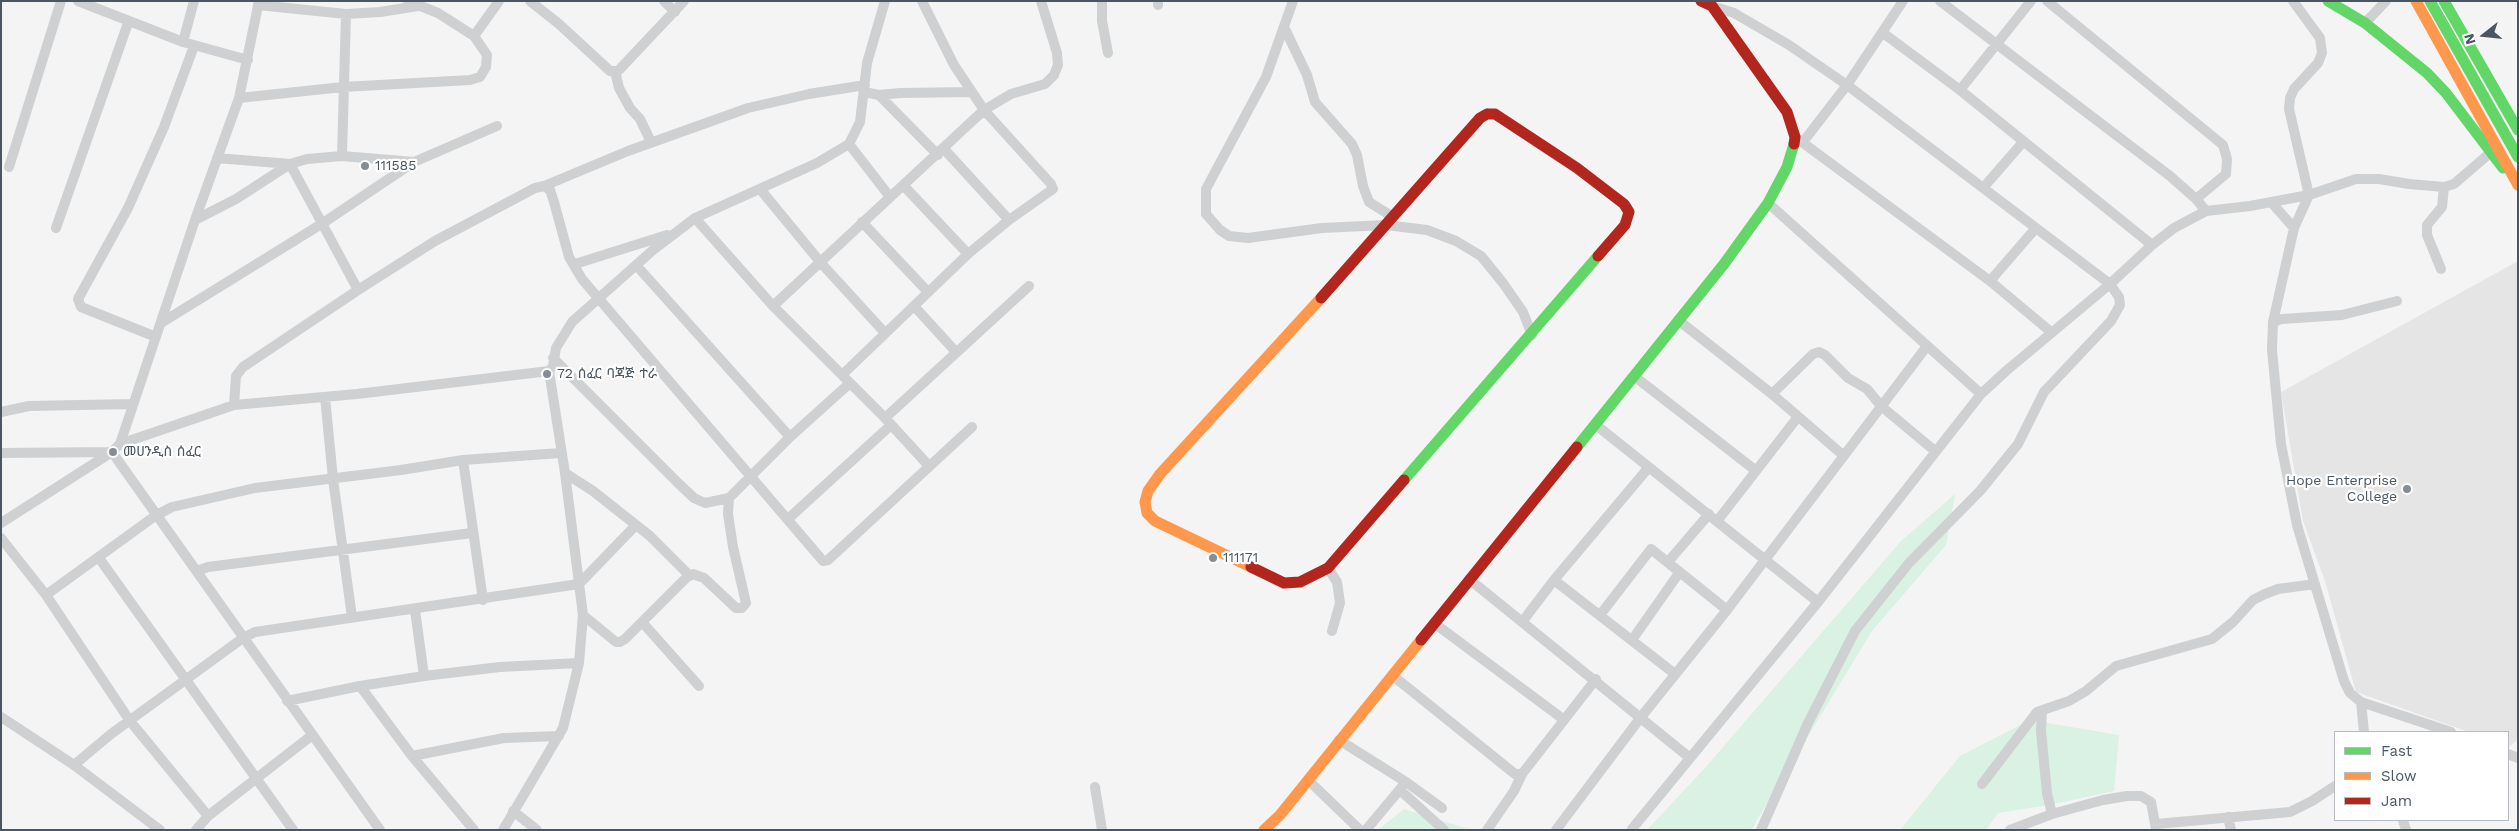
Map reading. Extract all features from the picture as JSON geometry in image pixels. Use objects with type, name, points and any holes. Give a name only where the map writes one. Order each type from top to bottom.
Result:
[{"type":"main road","points":[[1264,830],[1280,815],[1596,425],[1724,264],[1768,203],[1799,140],[1787,112],[1712,6],[1701,1]]},
{"type":"main road","points":[[2328,1],[2365,23],[2427,73],[2446,93],[2490,153],[2518,185]]},
{"type":"main road","points":[[2416,1],[2518,185]]},
{"type":"main road","points":[[2430,1],[2518,158]]},
{"type":"main road","points":[[2444,1],[2518,130]]},
{"type":"main road","points":[[1487,114],[1496,114],[1569,162],[1624,204],[1629,212],[1625,225],[1532,335],[1328,568],[1300,582],[1284,583],[1155,522],[1147,512],[1145,502],[1148,491],[1160,474],[1354,263],[1480,118],[1487,114]]},
{"type":"street","points":[[9,167],[61,1]]},
{"type":"street","points":[[78,1],[128,23],[194,46],[248,60]]},
{"type":"street","points":[[183,42],[194,1]]},
{"type":"street","points":[[239,98],[343,87],[470,80],[480,77],[486,67],[487,54],[474,36],[438,13],[408,1]]},
{"type":"street","points":[[474,36],[499,1]]},
{"type":"street","points":[[530,1],[610,70],[615,71],[619,70],[684,1]]},
{"type":"street","points":[[664,1],[675,12]]},
{"type":"street","points":[[1,523],[112,452],[120,444],[234,406],[549,371],[553,366],[556,348],[572,322],[674,233],[695,218],[817,163],[849,144],[860,122],[867,63],[884,1]]},
{"type":"street","points":[[842,375],[968,254],[1009,220],[1053,189],[1051,184],[984,110],[971,92],[954,65],[922,1]]},
{"type":"street","points":[[773,306],[821,263],[862,222],[941,152],[984,110],[1011,94],[1045,84],[1054,76],[1058,65],[1057,53],[1041,1]]},
{"type":"street","points":[[1102,1],[1102,21],[1108,53]]},
{"type":"street","points":[[1293,1],[1285,29],[1266,77],[1206,188],[1206,214],[1220,230],[1229,236],[1248,238],[1390,221],[1427,230],[1456,241],[1481,256],[1523,312],[1532,335]]},
{"type":"street","points":[[1903,1],[1847,85],[1799,140],[1990,281],[2051,332]]},
{"type":"street","points":[[1940,1],[2170,176],[2196,199],[2206,211]]},
{"type":"street","points":[[1960,90],[2031,1]]},
{"type":"street","points":[[2047,1],[2223,145],[2227,159],[2226,174],[2196,199]]},
{"type":"street","points":[[2292,1],[2320,38],[2322,46],[2318,63],[2294,89],[2289,104],[2308,195],[2294,228],[2274,322],[2272,372],[2281,444],[2297,525],[2344,681],[2350,692],[2361,702],[2447,731]]},
{"type":"street","points":[[2365,23],[2386,1]]},
{"type":"street","points":[[120,444],[162,323],[194,220],[239,98],[258,3],[326,6],[346,14],[380,12],[420,6]]},
{"type":"street","points":[[1712,6],[1734,13],[1781,41],[1847,85],[2110,284],[2119,297],[2118,311],[2066,371],[2048,387],[2018,444],[1980,491],[1909,563],[1855,631],[1808,723],[1760,830]]},
{"type":"street","points":[[342,156],[346,14]]},
{"type":"street","points":[[56,228],[128,23]]},
{"type":"street","points":[[1285,29],[1307,75],[1315,102],[1352,144],[1357,155],[1363,186],[1370,202],[1390,221]]},
{"type":"street","points":[[1883,33],[1960,90],[2152,245]]},
{"type":"street","points":[[156,337],[81,307],[78,299],[128,208],[164,127],[194,46]]},
{"type":"street","points":[[615,71],[619,88],[652,142]]},
{"type":"street","points":[[234,406],[236,376],[243,368],[358,290],[435,242],[535,188],[652,142],[748,108],[809,94],[865,88],[880,95],[941,152],[1009,220]]},
{"type":"street","points":[[880,95],[900,92],[971,92]]},
{"type":"street","points":[[162,323],[323,223],[414,162],[497,126]]},
{"type":"street","points":[[1983,188],[2023,142]]},
{"type":"street","points":[[849,144],[890,197]]},
{"type":"street","points":[[1632,829],[1818,602],[1981,394],[2051,332],[2110,284],[2152,245],[2174,228],[2206,211],[2239,208],[2308,195],[2356,179],[2379,179],[2444,187],[2454,184],[2490,153]]},
{"type":"street","points":[[217,158],[290,164],[342,156],[414,162]]},
{"type":"street","points":[[194,220],[236,199],[290,164]]},
{"type":"street","points":[[290,164],[358,290]]},
{"type":"street","points":[[544,186],[550,190],[564,244],[582,279],[823,561],[828,560],[972,427]]},
{"type":"street","points":[[904,186],[968,254]]},
{"type":"street","points":[[2441,269],[2427,236],[2427,225],[2442,207],[2444,187]]},
{"type":"street","points":[[760,189],[821,263],[885,333]]},
{"type":"street","points":[[2271,202],[2294,228]]},
{"type":"street","points":[[1768,203],[1981,394]]},
{"type":"street","points":[[695,218],[773,306],[888,422],[928,466]]},
{"type":"street","points":[[862,222],[928,292]]},
{"type":"street","points":[[1990,281],[2035,229]]},
{"type":"street","points":[[575,264],[674,233]]},
{"type":"street","points":[[636,265],[790,437]]},
{"type":"street","points":[[788,519],[888,422],[956,352],[1029,286]]},
{"type":"street","points":[[2274,322],[2282,319],[2342,315],[2397,301]]},
{"type":"street","points":[[914,306],[956,352]]},
{"type":"street","points":[[1678,320],[1772,394],[1797,418],[1844,456]]},
{"type":"street","points":[[1556,830],[1640,717],[1727,610],[1927,346]]},
{"type":"street","points":[[1772,394],[1813,354],[1819,352],[1825,355],[1848,378],[1867,389],[1881,406],[1935,451]]},
{"type":"street","points":[[553,358],[694,498],[705,504],[729,498],[790,437],[850,384]]},
{"type":"street","points":[[503,830],[563,728],[579,663],[583,615],[565,473],[560,453],[549,371]]},
{"type":"street","points":[[1634,376],[1755,470]]},
{"type":"street","points":[[325,397],[333,479],[352,617]]},
{"type":"street","points":[[1,412],[29,406],[133,404]]},
{"type":"street","points":[[1668,562],[1714,517],[1797,418]]},
{"type":"street","points":[[1596,425],[1714,517],[1818,602]]},
{"type":"street","points":[[1,453],[112,452]]},
{"type":"street","points":[[112,452],[155,516],[197,571],[311,736],[380,830]]},
{"type":"street","points":[[46,596],[155,516],[172,507],[255,488],[463,460],[560,453]]},
{"type":"street","points":[[463,460],[483,600]]},
{"type":"street","points":[[1522,622],[1554,580],[1649,467]]},
{"type":"street","points":[[565,473],[593,491],[636,525],[690,576]]},
{"type":"street","points":[[583,615],[616,642],[625,640],[690,576],[698,575],[709,581],[736,608],[742,608],[746,603],[733,547],[728,514],[729,498]]},
{"type":"street","points":[[74,765],[111,734],[243,638],[255,632],[483,600],[579,584],[636,525]]},
{"type":"street","points":[[197,571],[208,567],[472,533]]},
{"type":"street","points":[[1,538],[46,596],[130,721],[208,816]]},
{"type":"street","points":[[1600,615],[1648,550],[1654,550],[1679,573],[1727,610]]},
{"type":"street","points":[[99,558],[293,830]]},
{"type":"street","points":[[1328,568],[1337,582],[1340,604],[1332,632]]},
{"type":"street","points":[[1632,640],[1679,573]]},
{"type":"street","points":[[1469,580],[1596,679],[1690,758]]},
{"type":"street","points":[[1554,580],[1675,674]]},
{"type":"street","points":[[1982,784],[2033,714],[2086,691],[2116,666],[2212,639],[2233,622],[2253,600],[2265,594],[2278,589],[2314,584]]},
{"type":"street","points":[[415,610],[424,676]]},
{"type":"street","points":[[642,622],[699,686]]},
{"type":"street","points":[[1434,623],[1564,719]]},
{"type":"street","points":[[287,701],[360,686],[424,676],[500,667],[579,663]]},
{"type":"street","points":[[1392,675],[1515,774],[1522,774]]},
{"type":"street","points":[[1487,830],[1510,797],[1522,774],[1596,679]]},
{"type":"street","points":[[360,686],[412,756],[474,830]]},
{"type":"street","points":[[2361,702],[2364,731]]},
{"type":"street","points":[[2042,711],[2041,731],[2047,793],[2052,814]]},
{"type":"street","points":[[1,716],[74,765],[160,830]]},
{"type":"street","points":[[196,830],[208,816],[311,736]]},
{"type":"street","points":[[412,756],[504,738],[559,736]]},
{"type":"street","points":[[1339,740],[1403,786],[1442,808]]},
{"type":"street","points":[[1308,780],[1360,830]]},
{"type":"street","points":[[1366,830],[1403,786]]},
{"type":"street","points":[[1403,786],[1444,830]]},
{"type":"street","points":[[1095,787],[1102,830]]},
{"type":"street","points":[[2010,830],[2052,814],[2103,800],[2127,796],[2141,796],[2151,802],[2156,827],[2228,817],[2290,812],[2334,787]]},
{"type":"street","points":[[513,811],[537,830]]},
{"type":"street","points":[[2228,817],[2231,830]]},
{"type":"shaded area","name":"Hope Enterprise College","points":[[2518,261],[2518,740],[2509,747],[2509,731],[2466,731],[2356,692],[2325,581],[2303,521],[2281,392]]},
{"type":"green space","points":[[1955,494],[1946,545],[1872,631],[1751,830],[1647,830],[1704,769],[1901,541]]},
{"type":"green space","points":[[2030,720],[2119,735],[2114,791],[2049,805],[1998,813],[1986,830],[1900,830],[1960,756]]},
{"type":"green space","points":[[1404,809],[1472,830],[1378,830]]},
{"type":"traffic: fast","points":[[2328,1],[2365,23],[2427,73],[2446,93],[2503,168]]},
{"type":"traffic: fast","points":[[2430,1],[2518,157]]},
{"type":"traffic: fast","points":[[2444,1],[2518,130]]},
{"type":"traffic: fast","points":[[1577,447],[1724,264],[1768,203],[1787,167],[1794,144]]},
{"type":"traffic: fast","points":[[1404,480],[1598,256]]},
{"type":"traffic: slow","points":[[2416,1],[2518,185]]},
{"type":"traffic: slow","points":[[1251,567],[1155,521],[1147,513],[1145,502],[1148,491],[1160,474],[1321,298]]},
{"type":"traffic: slow","points":[[1264,830],[1280,815],[1421,640]]},
{"type":"traffic: jam","points":[[1701,1],[1712,6],[1787,112],[1795,137],[1794,144]]},
{"type":"traffic: jam","points":[[1487,114],[1495,114],[1577,168],[1624,204],[1629,212],[1625,225],[1598,256]]},
{"type":"traffic: jam","points":[[1321,298],[1480,118],[1487,114]]},
{"type":"traffic: jam","points":[[1421,640],[1577,447]]},
{"type":"traffic: jam","points":[[1251,567],[1284,583],[1300,582],[1328,568],[1404,480]]},
{"type":"place","name":"111585","points":[[365,166]]},
{"type":"place","name":"72 ሰፈር ባጃጅ ተራ","points":[[547,374]]},
{"type":"place","name":"መሀንዲስ ሰፈር","points":[[113,452]]},
{"type":"place","name":"Hope Enterprise College","points":[[2407,489]]},
{"type":"place","name":"111171","points":[[1213,558]]}]
